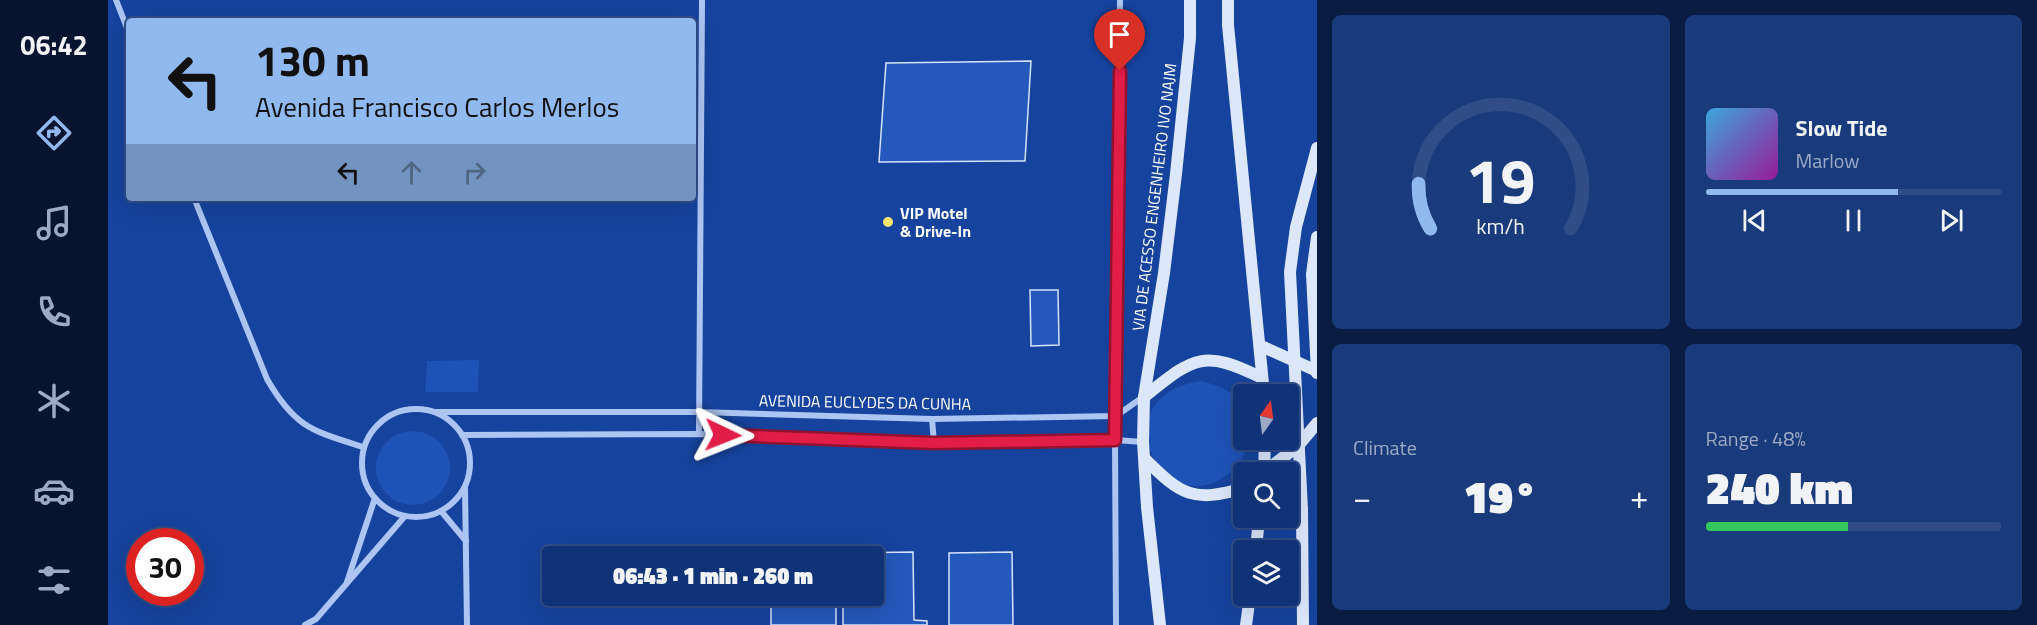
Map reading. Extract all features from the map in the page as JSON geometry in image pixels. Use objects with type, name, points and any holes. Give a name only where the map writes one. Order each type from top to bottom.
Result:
[{"type":"main road","name":"VIA DE ACESSO ENGENHEIRO IVO NAJM","points":[[1145,459],[1144,397],[1164,273],[1176,174],[1190,38],[1190,0]]},
{"type":"main road","points":[[1228,0],[1228,25],[1261,346],[1263,384]]},
{"type":"main road","points":[[1294,384],[1290,272],[1292,249],[1317,148]]},
{"type":"main road","points":[[1261,346],[1317,372],[1312,266],[1317,237]]},
{"type":"main road","points":[[1144,397],[1182,368],[1198,361],[1222,360],[1262,378]]},
{"type":"main road","points":[[1299,445],[1317,423]]},
{"type":"main road","points":[[1277,462],[1293,450]]},
{"type":"main road","points":[[1298,450],[1304,625]]},
{"type":"main road","points":[[1145,459],[1176,488],[1191,494],[1218,496],[1233,491]]},
{"type":"main road","points":[[1145,459],[1160,625]]},
{"type":"main road","points":[[1246,625],[1249,606]]},
{"type":"street","points":[[116,0],[126,25]]},
{"type":"street","points":[[699,434],[702,0]]},
{"type":"street","points":[[1116,625],[1115,440],[1120,0]]},
{"type":"street","points":[[195,201],[267,379],[276,394],[286,408],[313,431],[363,447]]},
{"type":"street","points":[[1116,416],[1144,397]]},
{"type":"street","points":[[418,409],[436,412],[451,421],[462,435],[469,451],[470,469],[465,486],[455,501],[441,511],[423,517],[405,516],[388,510],[375,498],[365,483],[361,465],[363,447],[371,431],[384,419],[400,411],[418,409]]},
{"type":"street","name":"AVENIDA EUCLYDES DA CUNHA","points":[[436,412],[699,412],[932,419],[1116,416]]},
{"type":"street","points":[[932,419],[934,443]]},
{"type":"street","points":[[462,435],[699,434],[934,443],[1115,440],[1143,442]]},
{"type":"street","points":[[465,486],[467,625]]},
{"type":"street","points":[[346,585],[375,498]]},
{"type":"street","points":[[441,511],[466,542]]},
{"type":"street","points":[[305,625],[316,619],[405,516]]},
{"type":"shaded area","points":[[479,360],[478,392],[425,392],[427,361]]},
{"type":"shaded area","points":[[1201,381],[1233,395],[1233,450],[1246,450],[1240,462],[1233,462],[1233,470],[1221,479],[1198,486],[1178,481],[1161,468],[1150,449],[1147,428],[1153,408],[1170,391]]},
{"type":"shaded area","points":[[413,431],[434,437],[444,447],[450,468],[444,489],[434,499],[413,505],[392,499],[382,489],[376,468],[382,447],[392,437]]},
{"type":"building","points":[[1031,61],[1025,161],[879,162],[886,63]]},
{"type":"building","points":[[1030,290],[1058,290],[1059,345],[1031,346]]},
{"type":"building","points":[[884,552],[913,552],[914,620],[927,621],[927,625],[843,625],[843,606],[884,606]]},
{"type":"building","points":[[1012,552],[1013,625],[949,625],[949,553]]},
{"type":"building","points":[[771,606],[836,606],[836,625],[771,625]]},
{"type":"place","name":"VIP Motel & Drive-In","points":[[888,222]]},
{"type":"route","points":[[723,435],[934,443],[1115,440],[1120,71]]}]
